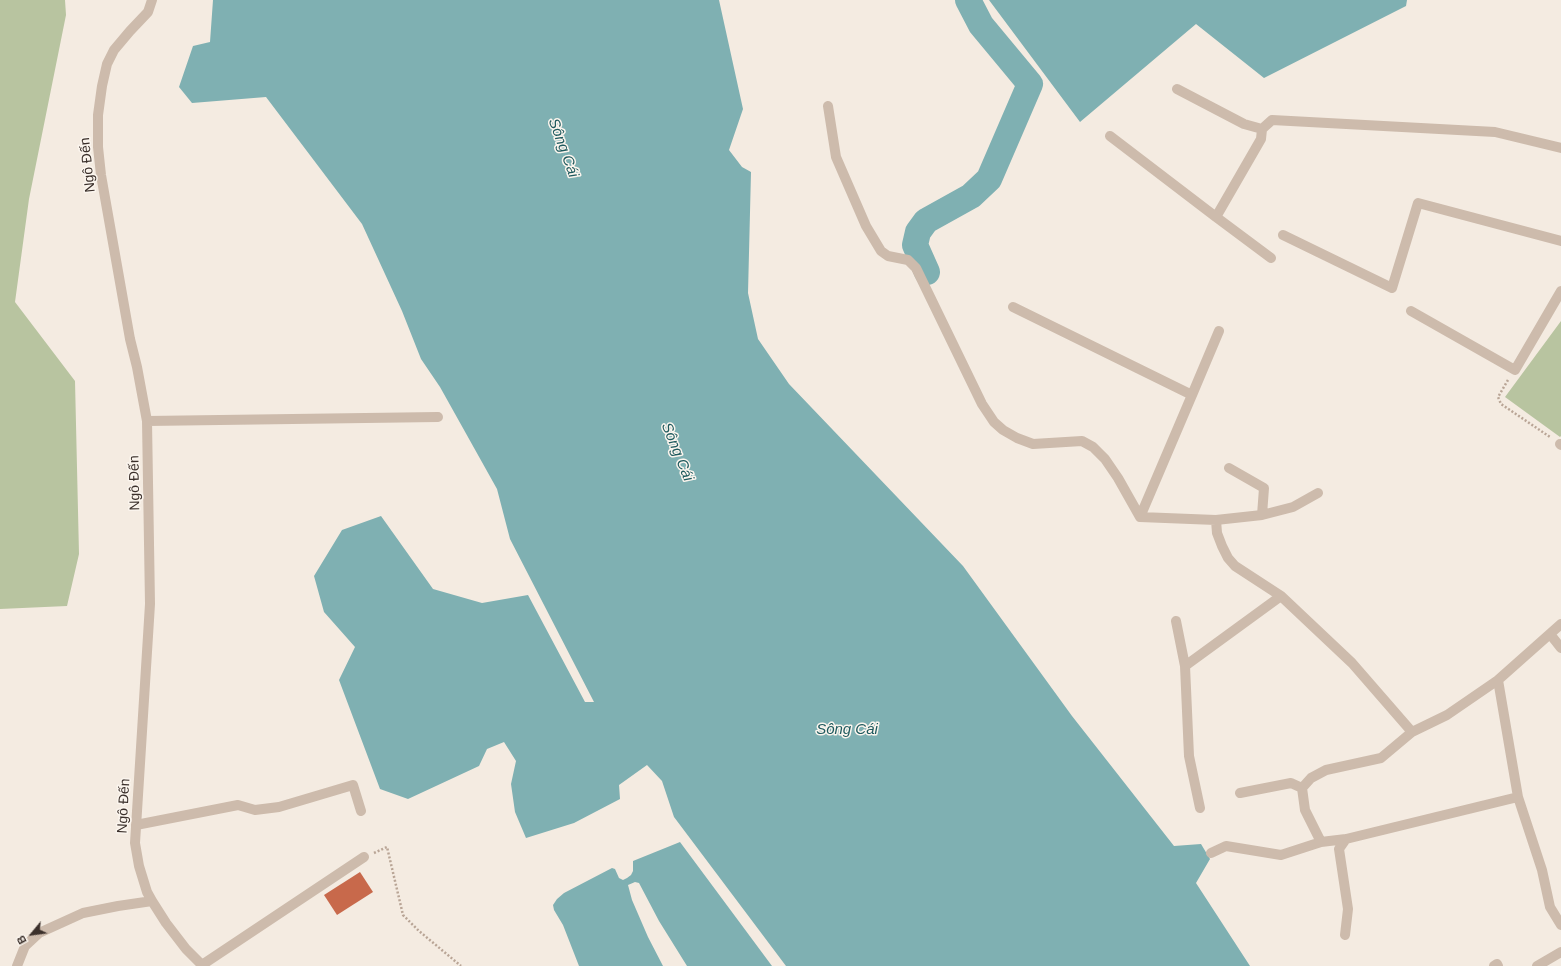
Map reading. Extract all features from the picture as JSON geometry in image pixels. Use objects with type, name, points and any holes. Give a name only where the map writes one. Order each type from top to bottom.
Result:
[{"type":"street","name":"Ngô Đến","points":[[152,0],[148,12],[114,50],[107,64],[98,115],[98,147],[102,182],[130,339],[147,421],[150,604],[136,843],[139,866],[147,892],[152,902],[186,949],[202,965]]},
{"type":"street","points":[[1177,89],[1244,124],[1262,129]]},
{"type":"street","points":[[828,106],[836,157],[866,226],[881,251],[888,256],[908,260],[916,268],[982,404],[994,422],[1003,430],[1017,438],[1033,444],[1082,441],[1093,447],[1118,478],[1140,517]]},
{"type":"street","points":[[1216,217],[1261,138],[1262,129],[1272,120],[1495,132],[1561,148]]},
{"type":"street","points":[[1110,136],[1271,258]]},
{"type":"street","points":[[1282,235],[1392,288],[1418,203],[1561,241]]},
{"type":"street","points":[[1411,311],[1515,370],[1561,291]]},
{"type":"street","points":[[1013,307],[1192,395]]},
{"type":"street","points":[[1140,517],[1219,331]]},
{"type":"street","points":[[147,421],[438,416]]},
{"type":"street","points":[[1229,468],[1264,488],[1262,515]]},
{"type":"street","points":[[1140,517],[1216,520],[1262,515],[1293,508],[1318,493]]},
{"type":"street","points":[[1216,520],[1217,533],[1222,546],[1232,562],[1246,574],[1281,596],[1352,663],[1412,732]]},
{"type":"street","points":[[1185,666],[1281,596]]},
{"type":"street","points":[[1176,622],[1185,666],[1189,756],[1200,808]]},
{"type":"street","points":[[1321,842],[1305,810],[1302,788],[1311,778],[1326,770],[1381,758],[1412,732],[1447,715],[1498,680],[1561,624]]},
{"type":"street","points":[[1550,634],[1561,648]]},
{"type":"street","points":[[1498,680],[1518,797],[1542,870],[1550,907],[1561,925]]},
{"type":"street","points":[[1240,793],[1291,783],[1302,788]]},
{"type":"street","points":[[136,826],[238,805],[255,810],[279,807],[352,785],[361,811]]},
{"type":"street","points":[[1211,853],[1226,846],[1281,855],[1321,842],[1346,839],[1518,797]]},
{"type":"street","points":[[1345,935],[1348,909],[1338,849],[1346,839]]},
{"type":"street","points":[[202,965],[364,857]]},
{"type":"street","points":[[17,966],[25,946],[39,933],[83,913],[118,906],[152,902]]},
{"type":"street","points":[[1537,966],[1561,952]]},
{"type":"street","points":[[1494,966],[1497,964],[1498,966]]},
{"type":"path","points":[[1515,370],[1498,397],[1501,404],[1560,444]]},
{"type":"path","points":[[364,857],[388,847],[402,915],[461,966]]},
{"type":"green space","points":[[0,0],[65,0],[66,15],[29,199],[15,302],[75,381],[79,554],[67,606],[0,609]]},
{"type":"green space","points":[[1561,321],[1561,436],[1560,437],[1505,397]]},
{"type":"water","name":"Sông Cái","points":[[213,0],[719,0],[743,109],[729,150],[742,167],[751,172],[748,293],[758,339],[789,384],[963,566],[1072,716],[1174,846],[1201,844],[1210,859],[1196,883],[1250,966],[786,966],[674,817],[662,781],[647,765],[619,785],[620,799],[574,823],[526,838],[515,812],[511,784],[516,761],[504,742],[487,749],[479,766],[408,799],[380,789],[339,680],[355,647],[324,612],[314,576],[342,530],[381,516],[433,589],[482,603],[528,595],[585,702],[594,702],[510,539],[497,489],[440,387],[421,359],[402,311],[362,224],[266,97],[192,103],[179,87],[193,46],[210,42]]},
{"type":"water","points":[[989,0],[1407,0],[1406,6],[1264,78],[1196,24],[1080,122]]},
{"type":"water","points":[[680,842],[772,966],[687,966],[659,921],[639,883],[635,882],[628,885],[632,900],[648,937],[663,966],[579,966],[563,925],[554,910],[553,905],[557,899],[564,893],[612,868],[615,869],[619,878],[623,880],[631,875],[633,871],[633,861]]},
{"type":"building","points":[[360,872],[373,892],[337,915],[324,895]]},
{"type":"waterway","points":[[927,272],[915,245],[918,232],[926,221],[971,196],[989,179],[1030,84],[981,25],[968,0]]}]
